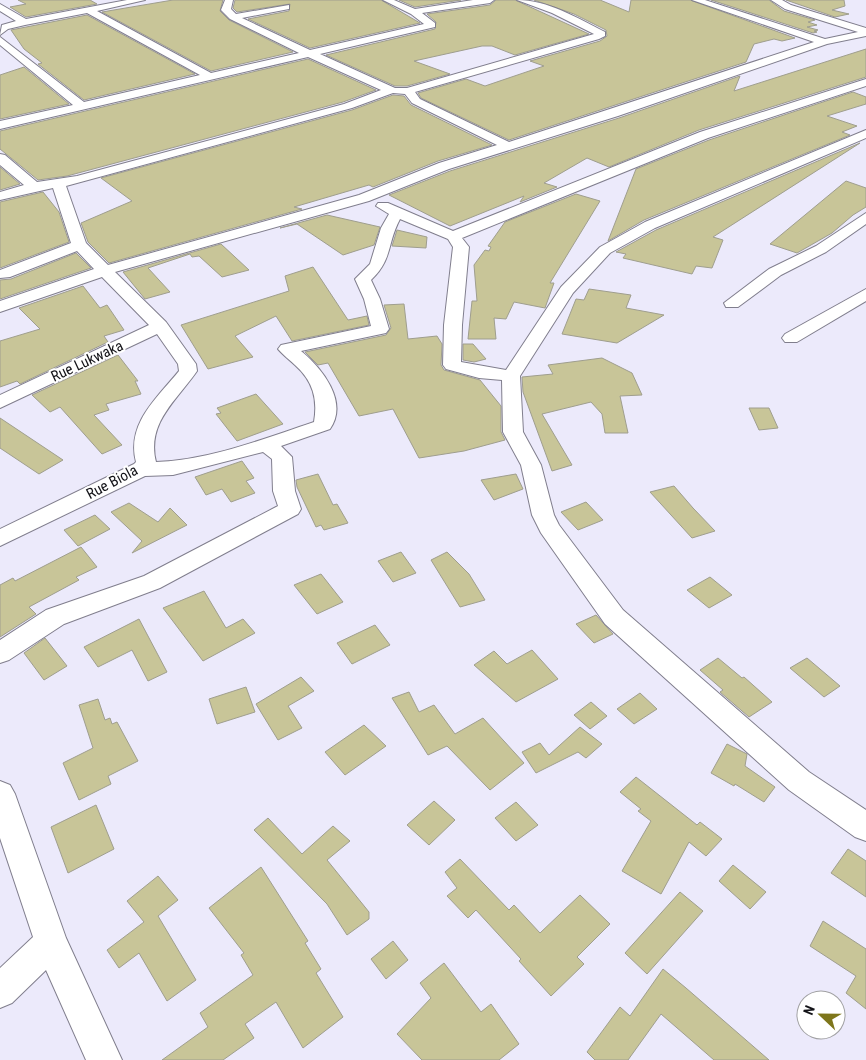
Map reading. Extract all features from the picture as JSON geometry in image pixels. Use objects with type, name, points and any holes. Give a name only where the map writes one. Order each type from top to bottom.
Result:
[{"type":"street","points":[[0,32],[5,27],[24,22],[141,0]]},
{"type":"street","points":[[229,0],[226,10],[233,16],[308,54],[391,90],[408,91],[602,34],[555,11],[521,0]]},
{"type":"street","points":[[0,125],[432,25],[414,12],[387,0]]},
{"type":"street","points":[[414,12],[490,0]]},
{"type":"street","points":[[696,0],[824,42]]},
{"type":"street","points":[[775,0],[788,7],[866,32]]},
{"type":"street","points":[[0,6],[24,22]]},
{"type":"street","points":[[233,16],[286,7]]},
{"type":"street","points":[[88,10],[209,76]]},
{"type":"street","points":[[0,307],[24,297],[106,270],[364,198],[444,166],[824,42],[866,32]]},
{"type":"street","points":[[0,40],[81,105]]},
{"type":"street","points":[[454,236],[704,135],[866,82]]},
{"type":"street","points":[[0,196],[34,187],[59,184],[339,108],[391,90]]},
{"type":"street","points":[[408,91],[416,101],[508,146]]},
{"type":"street","points":[[866,134],[650,224],[605,250],[567,290],[511,376],[513,432],[531,465],[543,515],[549,528],[614,617],[799,781],[866,827]]},
{"type":"street","points":[[0,158],[34,187]]},
{"type":"street","points":[[59,184],[79,245],[106,270],[164,332]]},
{"type":"street","points":[[364,198],[454,236],[461,248],[453,325],[452,365],[480,372],[511,376]]},
{"type":"street","points":[[141,469],[173,468],[268,446],[291,435],[323,425],[326,411],[326,396],[317,376],[288,349],[380,329],[372,299],[362,279],[377,266],[388,228],[397,212]]},
{"type":"street","points":[[732,303],[775,272],[821,250],[866,218]]},
{"type":"street","points":[[24,297],[2,272],[79,245]]},
{"type":"street","points":[[791,338],[866,294]]},
{"type":"street","name":"Rue Lukwaka","points":[[0,402],[164,332]]},
{"type":"street","name":"Rue Biola","points":[[0,538],[141,469],[146,462],[142,454],[146,428],[158,408],[188,371],[187,364],[164,332]]},
{"type":"street","points":[[0,653],[55,617],[152,582],[290,509],[284,491],[282,458],[268,446]]},
{"type":"street","points":[[0,794],[52,943],[104,1060]]},
{"type":"street","points":[[0,991],[52,943]]},
{"type":"building","points":[[18,0],[90,0],[97,4],[26,17],[10,7],[26,4]]},
{"type":"building","points":[[173,0],[223,0],[220,11],[229,20],[293,52],[211,71],[102,12]]},
{"type":"building","points":[[235,0],[381,0],[420,23],[310,48],[248,19],[289,11],[290,4],[237,12],[233,8]]},
{"type":"building","points":[[399,0],[461,0],[415,7]]},
{"type":"building","points":[[496,0],[515,0],[589,34],[515,55],[492,46],[482,46],[414,61],[450,74],[407,86],[395,86],[326,55],[435,29],[436,22],[427,14],[490,5]]},
{"type":"building","points":[[534,0],[600,0],[629,12],[631,0],[690,0],[795,38],[782,41],[774,39],[754,44],[746,62],[509,140],[421,98],[418,93],[466,79],[485,86],[544,66],[530,61],[600,41],[607,36],[606,30],[574,14]]},
{"type":"building","points":[[711,0],[769,0],[784,11],[815,20],[808,22],[817,25],[807,27],[818,30],[813,33]]},
{"type":"building","points":[[786,0],[844,0],[845,6],[832,10],[849,14],[835,17]]},
{"type":"building","points":[[87,15],[195,74],[84,100],[38,64],[42,63],[24,49],[11,30]]},
{"type":"building","points":[[866,49],[866,77],[699,130],[609,167],[587,158],[544,183],[557,187],[520,202],[524,196],[450,226],[389,195],[450,171],[619,118],[740,76],[734,91]]},
{"type":"building","points":[[308,59],[376,90],[343,102],[67,176],[38,180],[0,149],[0,131]]},
{"type":"building","points":[[24,67],[69,104],[0,119],[0,75]]},
{"type":"building","points":[[853,92],[866,97],[866,104],[827,116],[857,126],[842,132],[850,135],[644,220],[608,241],[636,169],[709,140]]},
{"type":"building","points":[[393,95],[404,96],[411,105],[492,145],[438,161],[373,187],[369,185],[294,207],[302,209],[109,263],[88,242],[81,223],[132,201],[101,178],[352,110]]},
{"type":"building","points":[[860,143],[713,237],[723,240],[712,268],[696,266],[692,274],[623,258],[626,254],[616,252],[656,230]]},
{"type":"building","points":[[0,167],[20,184],[0,190]]},
{"type":"building","points":[[846,181],[866,188],[866,207],[853,215],[832,233],[797,253],[770,244]]},
{"type":"building","points":[[43,192],[59,212],[69,242],[0,268],[0,202]]},
{"type":"building","points":[[576,194],[600,201],[550,283],[554,283],[545,308],[514,302],[506,319],[494,318],[496,339],[468,339],[472,301],[477,301],[474,265],[485,250],[489,251],[491,247],[488,246],[505,222]]},
{"type":"building","points":[[327,215],[380,227],[374,245],[343,255],[297,224],[280,228]]},
{"type":"building","points":[[397,230],[427,237],[426,248],[392,246]]},
{"type":"building","points":[[221,244],[249,270],[222,277],[199,256],[192,257],[190,254],[148,268],[170,292],[145,299],[123,272]]},
{"type":"building","points":[[76,253],[91,268],[0,299],[0,280],[11,279]]},
{"type":"building","points":[[313,267],[348,320],[367,316],[369,325],[292,341],[276,316],[235,336],[253,357],[208,369],[181,325],[289,291],[285,276]]},
{"type":"building","points":[[83,286],[100,308],[107,305],[124,330],[104,336],[108,342],[20,384],[17,381],[0,387],[0,341],[40,329],[19,308]]},
{"type":"building","points":[[589,289],[631,295],[626,308],[664,315],[617,343],[562,334],[576,299],[584,300]]},
{"type":"building","points":[[404,304],[408,339],[437,336],[442,344],[441,365],[444,370],[480,380],[501,406],[501,432],[505,440],[464,451],[419,458],[393,409],[359,416],[328,363],[318,365],[305,352],[386,335],[391,328],[384,305]]},
{"type":"building","points":[[463,344],[473,344],[486,359],[474,362],[463,360]]},
{"type":"building","points":[[118,355],[138,381],[135,381],[141,394],[106,404],[109,410],[94,415],[122,445],[102,454],[60,407],[50,412],[32,395]]},
{"type":"building","points":[[602,358],[632,373],[642,395],[620,396],[628,433],[605,433],[602,414],[591,402],[542,414],[572,465],[552,471],[523,392],[522,377],[553,374],[548,365]]},
{"type":"building","points":[[256,394],[283,424],[237,441],[216,414],[221,413],[217,408]]},
{"type":"building","points":[[749,408],[769,408],[778,428],[759,430]]},
{"type":"building","points":[[0,418],[63,460],[39,474],[0,448]]},
{"type":"building","points":[[242,461],[254,478],[246,481],[255,493],[231,502],[222,489],[206,495],[195,477]]},
{"type":"building","points":[[318,474],[333,505],[337,504],[348,523],[324,530],[321,525],[316,527],[297,487],[296,480]]},
{"type":"building","points":[[516,474],[523,489],[494,500],[481,480]]},
{"type":"building","points":[[674,486],[715,531],[692,538],[650,492]]},
{"type":"building","points":[[586,502],[603,520],[578,530],[561,512]]},
{"type":"building","points":[[129,503],[158,522],[170,508],[187,525],[132,553],[142,541],[111,512]]},
{"type":"building","points":[[95,515],[110,529],[78,546],[64,530]]},
{"type":"building","points":[[81,547],[97,567],[76,577],[79,580],[29,607],[36,614],[0,637],[0,585],[13,578],[15,581]]},
{"type":"building","points":[[401,552],[416,573],[393,582],[378,561]]},
{"type":"building","points":[[447,552],[469,574],[485,600],[460,607],[431,560]]},
{"type":"building","points":[[321,574],[343,602],[317,614],[294,585]]},
{"type":"building","points":[[710,577],[732,595],[709,608],[687,590]]},
{"type":"building","points":[[204,591],[226,628],[243,619],[255,633],[203,661],[163,608]]},
{"type":"building","points":[[596,615],[613,634],[594,643],[576,624]]},
{"type":"building","points":[[139,619],[167,672],[148,681],[132,650],[98,667],[84,647]]},
{"type":"building","points":[[375,625],[390,645],[352,664],[337,643]]},
{"type":"building","points":[[45,638],[67,666],[44,680],[24,653]]},
{"type":"building","points":[[532,650],[558,679],[516,702],[474,665],[494,651],[507,664]]},
{"type":"building","points":[[718,658],[742,678],[744,677],[772,702],[749,717],[720,692],[723,690],[700,670]]},
{"type":"building","points":[[807,658],[840,686],[824,697],[790,668]]},
{"type":"building","points":[[301,677],[314,691],[288,706],[302,728],[278,740],[256,704]]},
{"type":"building","points":[[246,687],[255,712],[217,724],[209,699]]},
{"type":"building","points":[[409,692],[419,712],[434,705],[455,734],[483,718],[524,763],[490,790],[447,746],[428,755],[392,698]]},
{"type":"building","points":[[640,693],[657,709],[634,724],[617,709]]},
{"type":"building","points":[[98,699],[105,720],[110,718],[112,724],[117,722],[138,761],[108,776],[111,784],[79,800],[63,763],[93,748],[79,705]]},
{"type":"building","points":[[591,702],[607,716],[590,729],[574,715]]},
{"type":"building","points":[[364,725],[386,746],[345,775],[325,752]]},
{"type":"building","points":[[580,727],[602,744],[586,758],[578,752],[536,773],[522,752],[540,743],[549,755]]},
{"type":"building","points":[[727,744],[747,754],[745,766],[775,787],[764,802],[735,784],[734,786],[711,773]]},
{"type":"building","points":[[636,777],[697,825],[700,822],[722,839],[706,856],[689,842],[661,894],[622,871],[651,821],[638,811],[641,809],[620,792]]},
{"type":"building","points":[[434,801],[455,820],[429,845],[407,825]]},
{"type":"building","points":[[516,802],[538,825],[516,841],[495,818]]},
{"type":"building","points":[[96,805],[114,849],[68,873],[51,827]]},
{"type":"building","points":[[268,818],[302,854],[333,826],[350,841],[327,860],[369,912],[369,919],[347,935],[327,904],[254,830]]},
{"type":"building","points":[[848,849],[866,861],[866,897],[831,873]]},
{"type":"building","points":[[460,859],[509,910],[514,905],[540,933],[580,895],[610,924],[577,957],[584,964],[551,996],[519,961],[521,959],[476,910],[468,918],[447,896],[457,888],[445,872]]},
{"type":"building","points":[[733,865],[766,892],[750,909],[719,881]]},
{"type":"building","points":[[261,867],[308,941],[305,943],[321,969],[316,973],[343,1017],[303,1048],[276,1002],[245,1024],[254,1038],[223,1060],[162,1060],[208,1027],[200,1013],[253,975],[241,955],[244,953],[209,908]]},
{"type":"building","points":[[158,876],[178,900],[158,916],[196,980],[167,1001],[139,953],[119,968],[107,950],[144,922],[127,901]]},
{"type":"building","points":[[680,892],[703,911],[647,974],[625,953]]},
{"type":"building","points":[[823,921],[866,949],[866,1009],[846,993],[856,976],[810,946]]},
{"type":"building","points":[[393,941],[408,960],[386,979],[371,959]]},
{"type":"building","points":[[444,963],[481,1012],[491,1004],[519,1044],[499,1060],[422,1060],[397,1034],[431,998],[420,983]]},
{"type":"building","points":[[663,969],[769,1060],[714,1060],[661,1014],[628,1060],[595,1060],[587,1052],[620,1007],[630,1016]]}]
